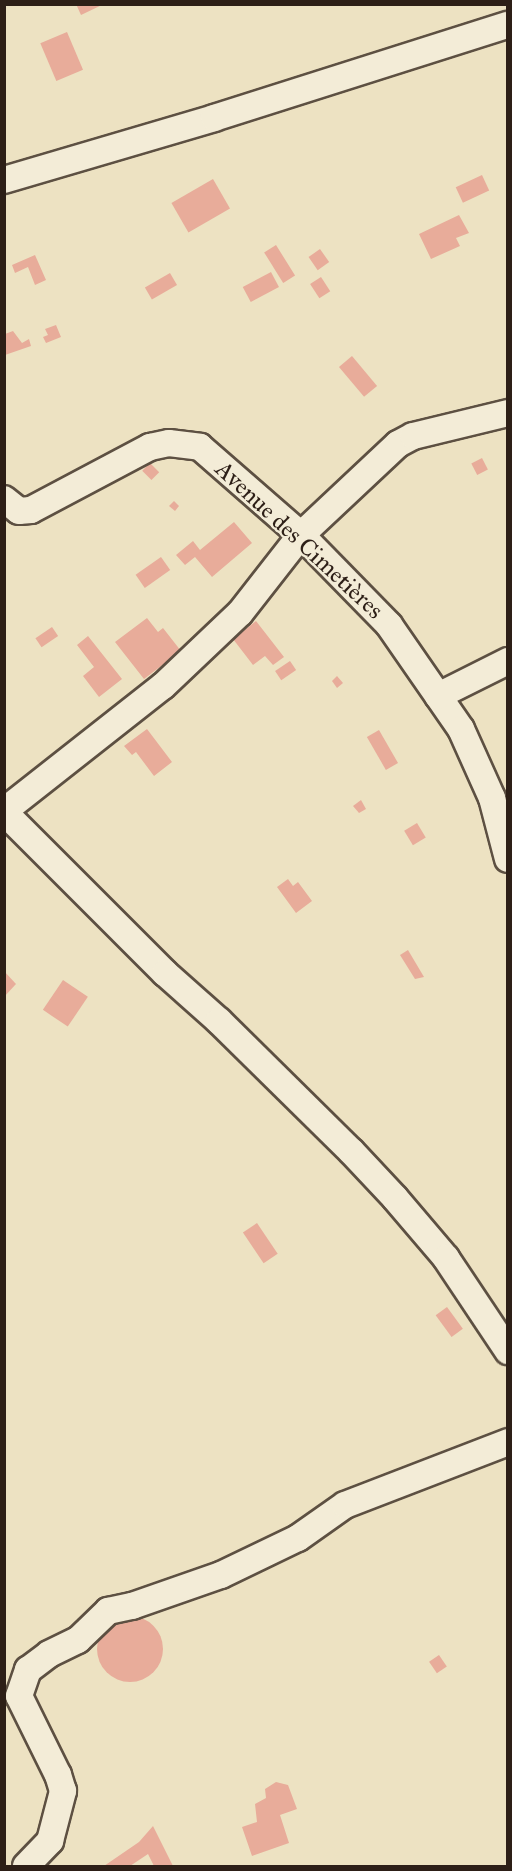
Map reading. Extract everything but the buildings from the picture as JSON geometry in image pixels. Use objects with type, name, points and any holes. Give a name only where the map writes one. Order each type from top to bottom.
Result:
[{"type":"street","points":[[4,180],[225,115],[507,25]]},
{"type":"street","points":[[507,412],[413,436],[398,444],[301,535],[240,613],[163,686],[4,811],[165,973],[219,1021],[388,1190],[446,1258],[507,1351]]},
{"type":"street","name":"Avenue des Cimetières","points":[[4,499],[19,511],[31,510],[150,447],[186,444],[201,447],[301,535],[389,625],[461,729],[500,795],[507,859]]},
{"type":"street","points":[[438,696],[507,662]]},
{"type":"street","points":[[26,1866],[50,1841],[63,1791],[58,1775],[19,1696],[28,1670],[49,1654],[78,1640],[108,1611],[132,1606],[221,1575],[297,1538],[345,1505],[507,1442]]}]
